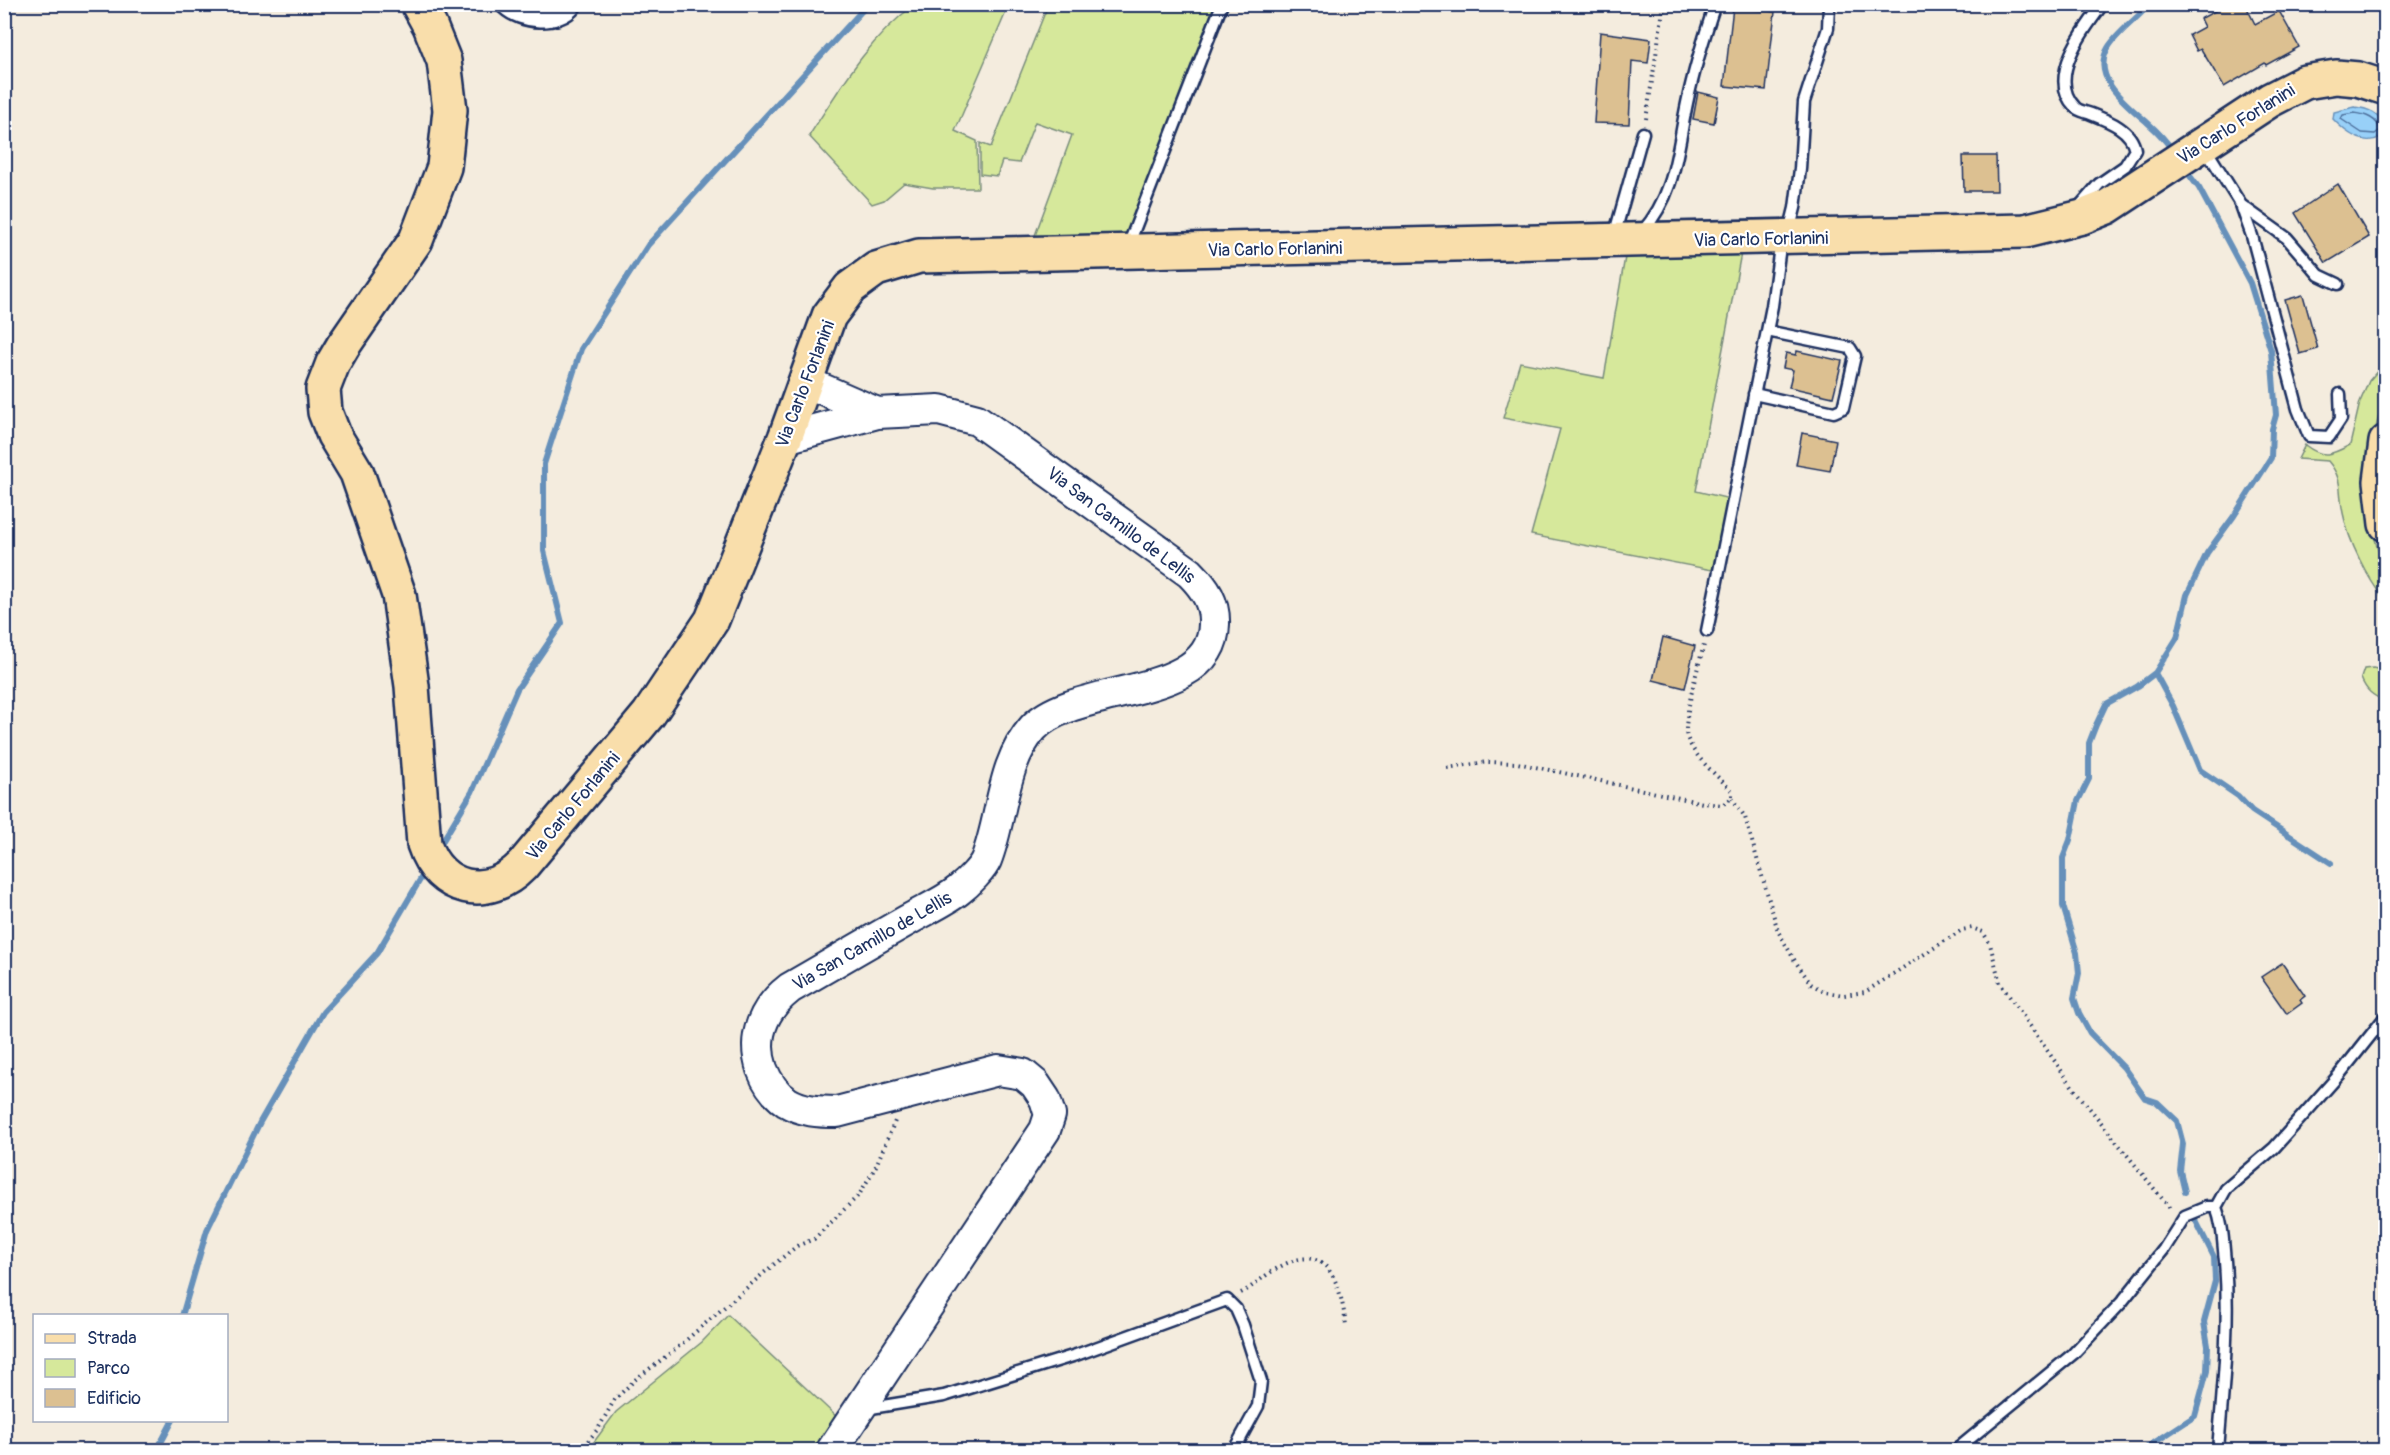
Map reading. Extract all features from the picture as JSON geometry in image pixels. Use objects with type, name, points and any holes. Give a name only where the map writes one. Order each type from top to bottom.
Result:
[{"type":"main road","name":"Via Carlo Forlanini","points":[[418,4],[444,61],[450,110],[444,167],[416,240],[338,354],[323,389],[325,412],[334,435],[357,473],[399,595],[412,686],[424,844],[428,857],[448,878],[460,884],[476,887],[490,886],[513,876],[559,825],[649,714],[712,620],[785,438],[830,316],[850,288],[876,269],[919,256],[1996,234],[2025,231],[2067,221],[2107,207],[2284,91],[2304,82],[2336,77],[2358,79],[2385,88]]},
{"type":"main road","name":"Via San Camillo de Lellis","points":[[806,382],[877,413]]},
{"type":"main road","name":"Via San Camillo de Lellis","points":[[785,438],[877,413],[939,410],[977,420],[1190,573],[1205,590],[1214,615],[1214,631],[1209,647],[1205,655],[1191,669],[1166,679],[1059,711],[1034,728],[1014,759],[985,862],[959,890],[790,988],[769,1008],[760,1028],[758,1057],[766,1079],[787,1102],[812,1112],[837,1112],[998,1070],[1023,1074],[1035,1084],[1045,1099],[1050,1115],[1045,1130],[832,1450]]},
{"type":"main road","points":[[2385,442],[2381,481],[2385,524]]},
{"type":"street","points":[[507,4],[515,11],[548,17],[569,8],[571,4]]},
{"type":"lane","points":[[1126,252],[1222,4]]},
{"type":"lane","points":[[1624,242],[1652,221],[1673,178],[1695,66],[1715,4]]},
{"type":"lane","points":[[1707,631],[1784,238],[1795,208],[1804,102],[1828,28],[1829,4]]},
{"type":"lane","points":[[2067,221],[2099,184],[2125,166],[2135,150],[2134,141],[2126,133],[2108,121],[2076,108],[2066,93],[2065,75],[2072,50],[2103,4]]},
{"type":"lane","points":[[1624,242],[1643,133]]},
{"type":"lane","points":[[2197,147],[2241,205],[2287,238],[2319,275],[2338,284]]},
{"type":"lane","points":[[2241,205],[2252,236],[2298,409],[2309,436],[2329,437],[2341,419],[2340,394]]},
{"type":"lane","points":[[1754,394],[1834,411],[1843,408],[1855,356],[1850,348],[1767,331]]},
{"type":"lane","points":[[2218,1450],[2228,1328],[2228,1301],[2222,1223],[2216,1207],[2226,1189],[2274,1148],[2338,1075],[2385,1016]]},
{"type":"lane","points":[[1956,1450],[2073,1354],[2121,1303],[2164,1249],[2186,1216],[2207,1207],[2216,1207]]},
{"type":"lane","points":[[859,1410],[944,1396],[1076,1355],[1227,1300],[1236,1309],[1243,1324],[1261,1381],[1258,1406],[1234,1450]]},
{"type":"path","points":[[1643,133],[1664,4]]},
{"type":"path","points":[[1707,631],[1688,718],[1687,736],[1698,756],[1732,791],[1732,798],[1745,817],[1778,931],[1811,984],[1825,992],[1844,994],[1865,992],[1962,930],[1972,928],[1983,932],[1990,944],[2000,983],[2075,1090],[2161,1196],[2180,1223]]},
{"type":"path","points":[[1447,768],[1487,762],[1517,763],[1703,803],[1722,805],[1732,798]]},
{"type":"path","points":[[580,1450],[598,1429],[615,1399],[636,1379],[684,1342],[797,1246],[814,1239],[859,1195],[875,1168],[905,1093]]},
{"type":"path","points":[[1227,1300],[1291,1260],[1305,1257],[1317,1259],[1327,1267],[1335,1281],[1341,1297],[1346,1325]]},
{"type":"green space","points":[[1210,4],[1217,8],[1124,247],[1030,249],[1072,135],[1035,122],[1019,163],[1002,161],[997,176],[980,174],[980,143],[991,147],[1048,5]]},
{"type":"green space","points":[[914,5],[1009,5],[955,131],[977,141],[978,188],[933,188],[904,183],[884,200],[872,204],[809,136],[856,65],[883,33]]},
{"type":"green space","points":[[1741,253],[1696,491],[1730,499],[1712,570],[1531,535],[1560,429],[1503,418],[1520,362],[1604,378],[1625,257]]},
{"type":"green space","points":[[2385,362],[2385,400],[2370,453],[2370,522],[2385,565],[2385,601],[2365,571],[2354,548],[2333,468],[2328,461],[2298,459],[2305,445],[2317,452],[2327,454],[2350,445],[2360,402],[2369,381]]},
{"type":"green space","points":[[2373,668],[2385,671],[2385,701],[2370,692],[2361,678],[2364,669]]},
{"type":"green space","points":[[728,1315],[838,1418],[817,1450],[588,1450],[616,1412],[702,1342]]},
{"type":"water","points":[[2354,107],[2369,110],[2377,115],[2385,127],[2381,137],[2368,140],[2355,137],[2333,119],[2334,112]]},
{"type":"building","points":[[2228,4],[2245,4],[2255,24],[2279,11],[2299,47],[2266,65],[2265,63],[2224,87],[2201,49],[2197,51],[2189,35],[2204,27],[2200,19]]},
{"type":"building","points":[[1733,7],[1775,12],[1766,90],[1724,86]]},
{"type":"building","points":[[1600,32],[1651,39],[1648,63],[1632,61],[1629,124],[1594,123]]},
{"type":"building","points":[[1698,92],[1719,97],[1714,123],[1693,119]]},
{"type":"building","points":[[1963,156],[1996,156],[1997,191],[1964,191]]},
{"type":"building","points":[[2338,184],[2369,237],[2326,263],[2295,213]]},
{"type":"building","points":[[2303,295],[2318,349],[2300,354],[2285,300]]},
{"type":"building","points":[[1797,351],[1842,361],[1833,397],[1789,387],[1793,370],[1783,368],[1786,353],[1796,355]]},
{"type":"building","points":[[1802,433],[1836,440],[1830,471],[1796,465]]},
{"type":"building","points":[[1663,637],[1695,646],[1685,688],[1653,680]]},
{"type":"building","points":[[2282,963],[2305,996],[2300,1000],[2302,1003],[2287,1014],[2261,977]]},
{"type":"waterway","points":[[439,847],[472,792],[517,689],[562,623],[544,551],[544,464],[581,349],[648,245],[868,4]]},
{"type":"waterway","points":[[2145,4],[2144,10],[2111,43],[2104,59],[2104,70],[2114,91],[2156,130],[2174,152]]},
{"type":"waterway","points":[[2184,168],[2199,188],[2250,283],[2271,351],[2276,415],[2272,429],[2271,458],[2207,553],[2187,595],[2177,638],[2155,673],[2138,686],[2106,704],[2096,725],[2089,743],[2089,779],[2078,801],[2070,840],[2063,858],[2063,906],[2077,953],[2079,973],[2074,998],[2079,1013],[2090,1033],[2124,1068],[2145,1098],[2157,1102],[2177,1121],[2183,1144],[2180,1171],[2185,1192]]},
{"type":"waterway","points":[[2155,673],[2173,706],[2200,770],[2238,796],[2252,811],[2331,863]]},
{"type":"waterway","points":[[183,1314],[207,1230],[260,1122],[323,1012],[377,953],[424,873]]},
{"type":"waterway","points":[[2143,1450],[2195,1416],[2207,1371],[2208,1346],[2204,1322],[2215,1281],[2214,1257],[2196,1221]]},
{"type":"waterway","points":[[157,1450],[172,1422]]}]
